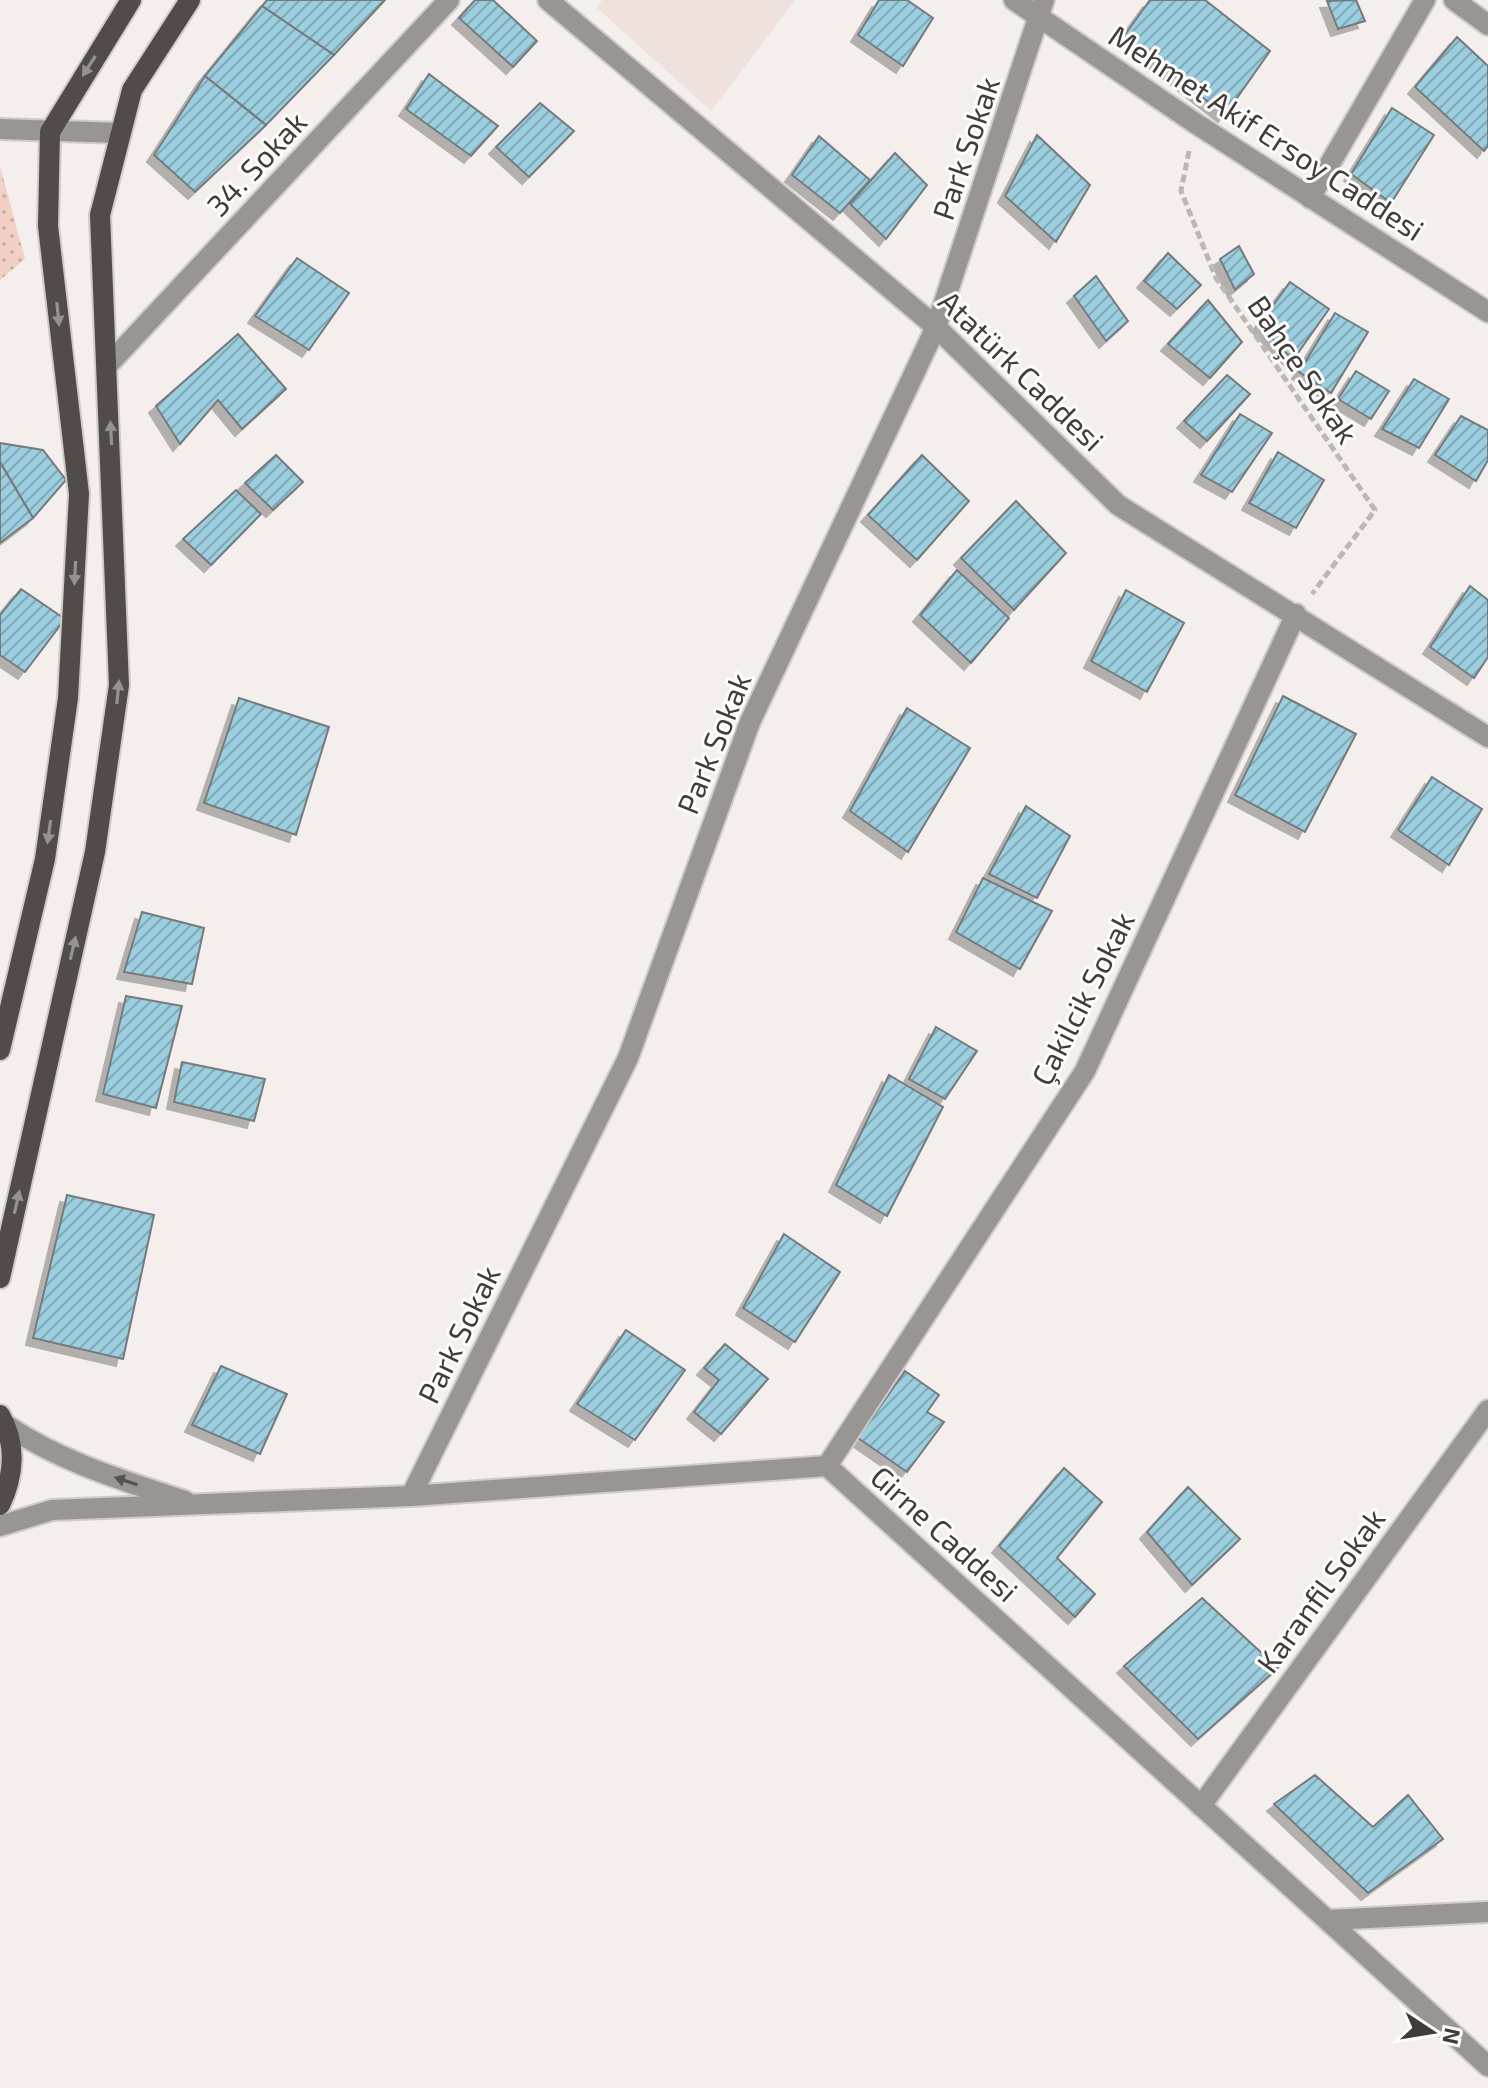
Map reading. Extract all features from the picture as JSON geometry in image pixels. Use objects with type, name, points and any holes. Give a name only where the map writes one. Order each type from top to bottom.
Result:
[{"type":"main road","points":[[0,1050],[45,859],[68,698],[79,494],[48,226],[50,132],[131,0]]},
{"type":"main road","points":[[0,1278],[95,852],[119,685],[100,215],[132,90],[190,0]]},
{"type":"main road","points":[[0,1505],[9,1485],[13,1455],[3,1420]]},
{"type":"street","name":"34. Sokak","points":[[107,366],[449,0]]},
{"type":"street","name":"Atatürk Caddesi","points":[[548,0],[936,327],[1118,505],[1488,737]]},
{"type":"street","name":"Mehmet Akif Ersoy Caddesi","points":[[1014,0],[1042,9],[1195,123],[1488,312]]},
{"type":"street","points":[[1310,198],[1425,0]]},
{"type":"street","points":[[1454,0],[1488,25]]},
{"type":"street","name":"Park Sokak","points":[[411,1496],[628,1058],[750,722],[936,327],[1042,9]]},
{"type":"street","points":[[0,129],[121,133]]},
{"type":"street","name":"Çakilcik Sokak","points":[[827,1466],[1085,1071],[1296,614]]},
{"type":"street","name":"Karanfil Sokak","points":[[1201,1806],[1488,1410]]},
{"type":"street","name":"Girne Caddesi","points":[[3,1420],[40,1447],[83,1467],[200,1506]]},
{"type":"street","name":"Girne Caddesi","points":[[0,1526],[52,1510],[411,1496],[827,1466],[1488,2066]]},
{"type":"street","points":[[1328,1920],[1488,1912]]},
{"type":"path","name":"Bahçe Sokak","points":[[1195,123],[1181,191],[1216,278],[1375,510],[1296,614]]},
{"type":"shaded area","points":[[602,0],[795,0],[711,111],[597,8]]},
{"type":"shaded area","points":[[0,166],[25,259],[0,280]]},
{"type":"building","points":[[267,0],[385,0],[334,55],[262,6]]},
{"type":"building","points":[[475,0],[493,0],[537,41],[513,67],[459,18]]},
{"type":"building","points":[[879,0],[907,0],[933,18],[903,66],[858,35]]},
{"type":"building","points":[[1150,0],[1205,0],[1270,51],[1225,115],[1124,36]]},
{"type":"building","points":[[1356,0],[1365,21],[1338,29],[1327,1]]},
{"type":"building","points":[[262,6],[334,55],[266,125],[205,76]]},
{"type":"building","points":[[1457,37],[1488,66],[1488,146],[1484,151],[1415,87]]},
{"type":"building","points":[[429,74],[498,126],[471,156],[406,109]]},
{"type":"building","points":[[205,76],[266,125],[195,192],[154,155]]},
{"type":"building","points":[[540,103],[574,131],[529,177],[496,147]]},
{"type":"building","points":[[1392,108],[1434,135],[1391,203],[1351,174]]},
{"type":"building","points":[[1037,135],[1090,185],[1056,242],[1005,196]]},
{"type":"building","points":[[819,136],[870,180],[840,213],[792,175]]},
{"type":"building","points":[[895,153],[927,185],[886,239],[850,204]]},
{"type":"building","points":[[1239,246],[1254,274],[1235,290],[1220,259]]},
{"type":"building","points":[[1168,253],[1201,285],[1177,309],[1144,281]]},
{"type":"building","points":[[297,258],[349,293],[309,350],[255,316]]},
{"type":"building","points":[[1096,276],[1128,321],[1106,341],[1074,296]]},
{"type":"building","points":[[1290,282],[1329,309],[1293,360],[1259,325]]},
{"type":"building","points":[[1208,300],[1242,342],[1210,378],[1168,344]]},
{"type":"building","points":[[1335,313],[1368,332],[1331,393],[1299,372]]},
{"type":"building","points":[[238,334],[286,389],[242,429],[218,400],[180,444],[156,406]]},
{"type":"building","points":[[1356,371],[1389,391],[1371,419],[1338,399]]},
{"type":"building","points":[[1227,375],[1250,394],[1207,441],[1184,421]]},
{"type":"building","points":[[1414,379],[1449,399],[1419,448],[1382,429]]},
{"type":"building","points":[[1240,414],[1272,433],[1232,492],[1201,475]]},
{"type":"building","points":[[1461,416],[1488,430],[1488,460],[1476,481],[1435,455]]},
{"type":"building","points":[[0,443],[43,450],[66,480],[33,518],[0,462]]},
{"type":"building","points":[[1278,452],[1324,480],[1296,528],[1249,503]]},
{"type":"building","points":[[276,455],[303,482],[273,510],[245,483]]},
{"type":"building","points":[[922,455],[969,501],[917,560],[868,515]]},
{"type":"building","points":[[0,462],[33,518],[0,543]]},
{"type":"building","points":[[236,490],[261,514],[211,565],[183,539]]},
{"type":"building","points":[[1016,501],[1066,553],[1014,610],[961,558]]},
{"type":"building","points":[[957,570],[1009,618],[971,663],[920,615]]},
{"type":"building","points":[[1470,586],[1488,600],[1488,657],[1474,678],[1430,647]]},
{"type":"building","points":[[21,589],[65,619],[25,672],[0,655],[0,615]]},
{"type":"building","points":[[1126,590],[1184,623],[1147,692],[1091,661]]},
{"type":"building","points":[[1283,696],[1356,734],[1305,832],[1235,795]]},
{"type":"building","points":[[239,698],[329,727],[296,835],[204,803]]},
{"type":"building","points":[[907,708],[970,748],[908,852],[850,811]]},
{"type":"building","points":[[1432,777],[1482,809],[1449,865],[1398,830]]},
{"type":"building","points":[[1026,806],[1070,836],[1037,898],[989,874]]},
{"type":"building","points":[[983,878],[1052,911],[1020,969],[956,932]]},
{"type":"building","points":[[142,912],[204,928],[192,984],[124,972]]},
{"type":"building","points":[[126,996],[182,1006],[156,1108],[103,1094]]},
{"type":"building","points":[[936,1027],[977,1051],[945,1099],[909,1079]]},
{"type":"building","points":[[182,1062],[265,1079],[254,1121],[174,1102]]},
{"type":"building","points":[[889,1075],[943,1107],[887,1216],[836,1185]]},
{"type":"building","points":[[67,1195],[154,1215],[123,1359],[33,1338]]},
{"type":"building","points":[[784,1234],[840,1272],[795,1342],[743,1308]]},
{"type":"building","points":[[626,1330],[685,1370],[635,1440],[577,1404]]},
{"type":"building","points":[[725,1344],[768,1379],[721,1434],[694,1412],[719,1380],[704,1368]]},
{"type":"building","points":[[221,1366],[287,1394],[260,1454],[192,1425]]},
{"type":"building","points":[[905,1371],[939,1395],[927,1412],[944,1422],[907,1472],[858,1438]]},
{"type":"building","points":[[1064,1468],[1102,1502],[1057,1558],[1095,1594],[1075,1617],[999,1546]]},
{"type":"building","points":[[1188,1487],[1240,1539],[1192,1585],[1147,1532]]},
{"type":"building","points":[[1202,1598],[1278,1668],[1198,1739],[1124,1666]]},
{"type":"building","points":[[1315,1775],[1373,1827],[1408,1795],[1443,1839],[1368,1893],[1274,1804]]}]
